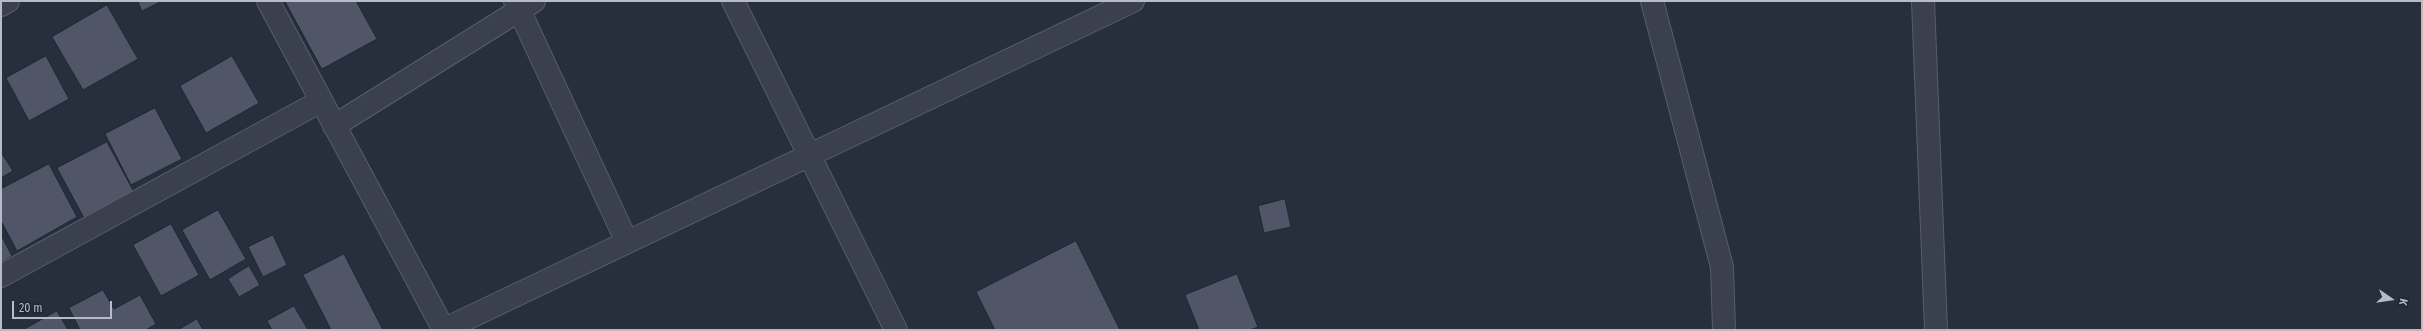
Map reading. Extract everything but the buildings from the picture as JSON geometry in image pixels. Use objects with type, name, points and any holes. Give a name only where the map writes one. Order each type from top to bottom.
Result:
[{"type":"street","points":[[1,5],[8,1]]},
{"type":"street","points":[[268,1],[443,330],[1133,1]]},
{"type":"street","points":[[734,1],[896,330]]},
{"type":"street","points":[[1652,1],[1722,267],[1724,330]]},
{"type":"street","points":[[1923,1],[1936,330]]},
{"type":"street","points":[[334,126],[523,4],[627,242]]},
{"type":"street","points":[[1,276],[321,101]]}]
